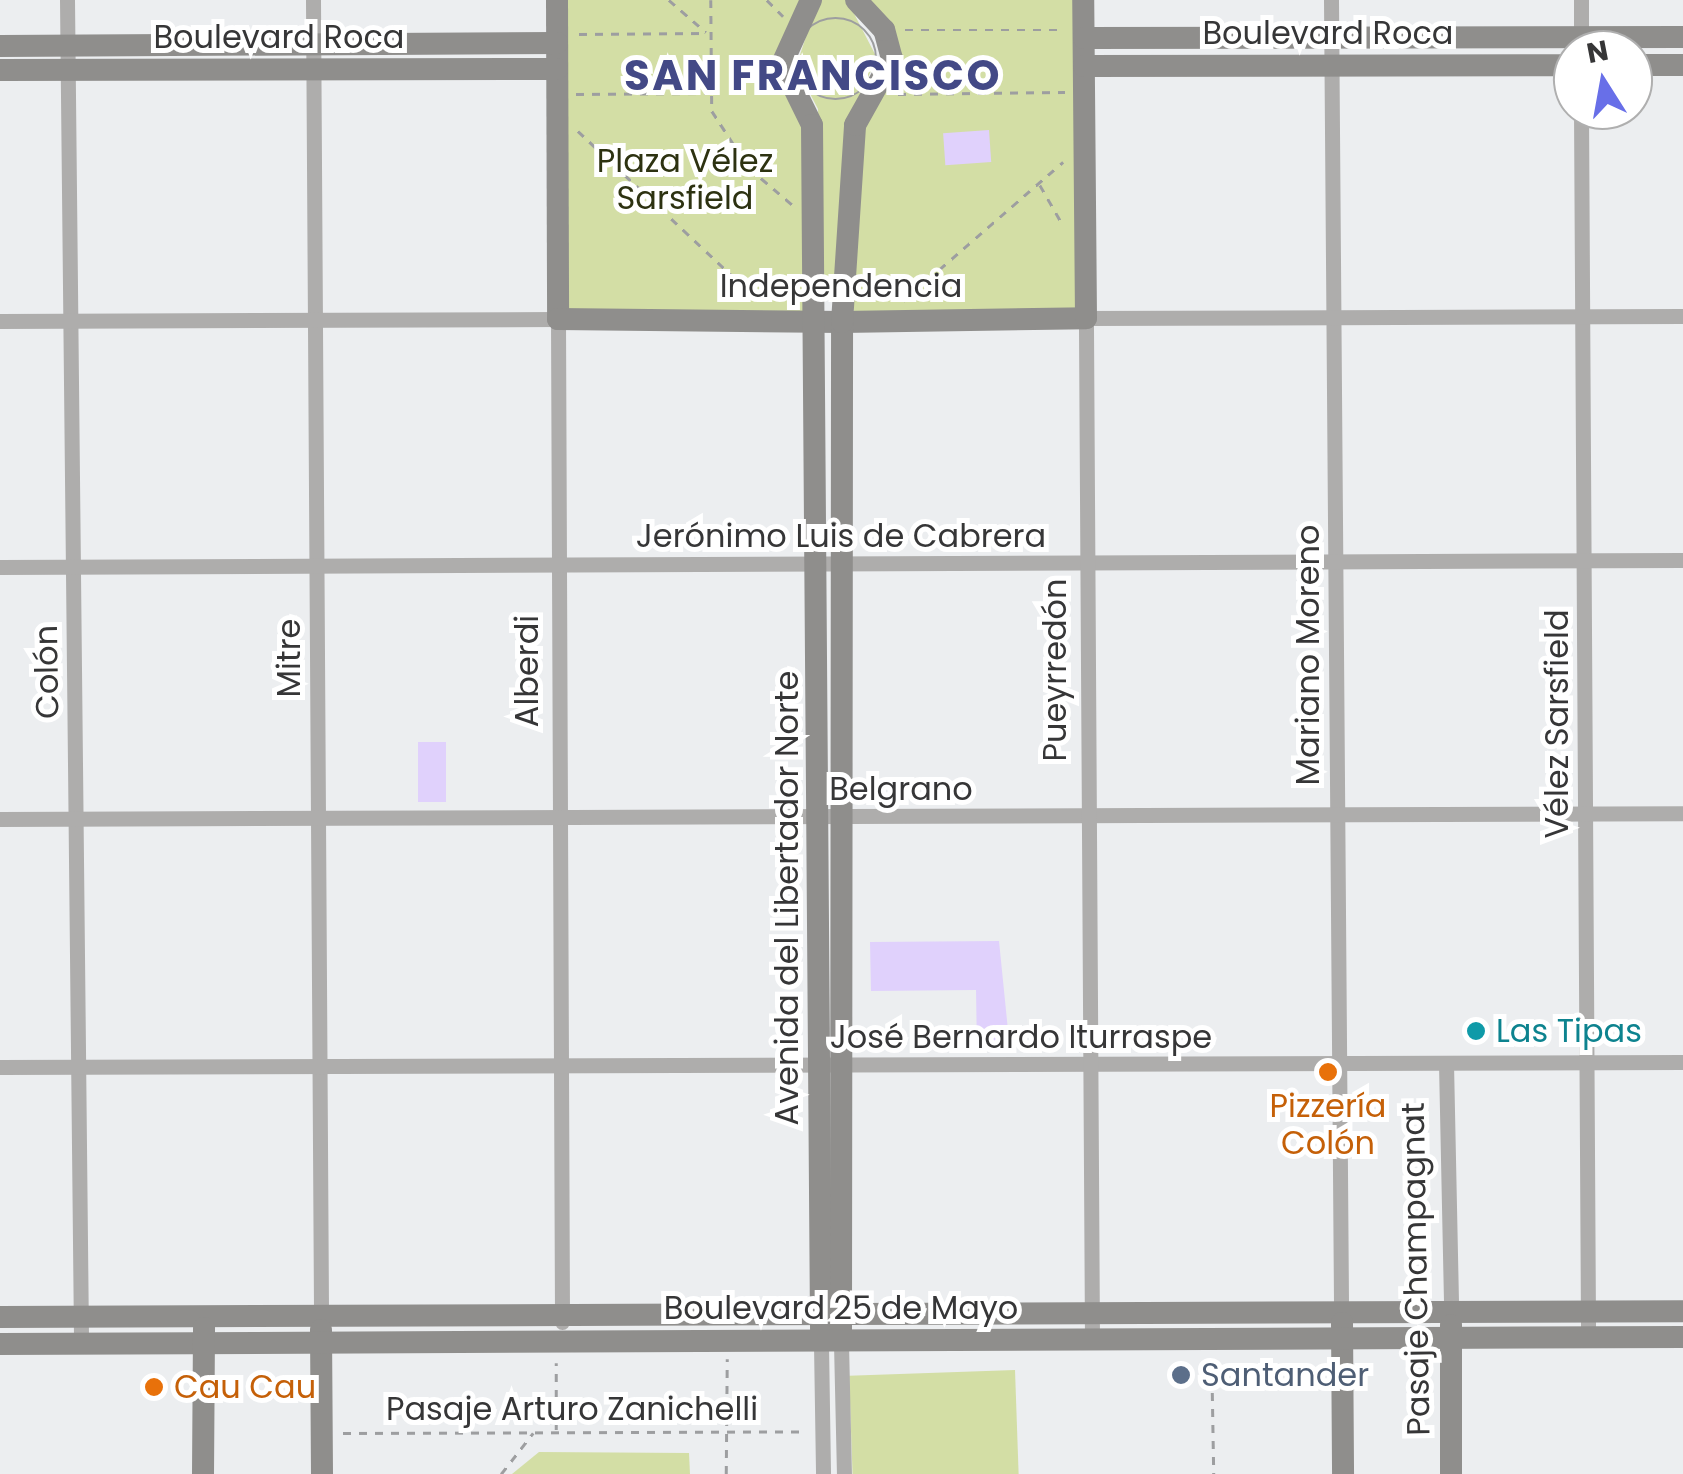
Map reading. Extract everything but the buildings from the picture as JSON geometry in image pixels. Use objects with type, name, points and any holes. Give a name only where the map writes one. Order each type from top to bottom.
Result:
[{"type":"main road","name":"Alberdi","points":[[557,0],[558,319]]},
{"type":"main road","points":[[798,21],[811,0]]},
{"type":"main road","points":[[856,0],[884,30],[892,59],[871,91]]},
{"type":"main road","name":"Pueyrredón","points":[[1084,0],[1086,318]]},
{"type":"main road","name":"Avenida del Libertador Norte","points":[[798,21],[782,64],[811,113],[812,321],[827,565],[831,1344]]},
{"type":"main road","name":"Boulevard Roca","points":[[1084,34],[1553,42]]},
{"type":"main road","name":"Boulevard Roca","points":[[1653,38],[1683,36]]},
{"type":"main road","name":"Boulevard Roca","points":[[0,46],[557,38]]},
{"type":"main road","name":"Boulevard Roca","points":[[1084,66],[1553,65]]},
{"type":"main road","points":[[1653,65],[1683,65]]},
{"type":"main road","name":"Boulevard Roca","points":[[0,70],[558,69]]},
{"type":"main road","name":"Avenida del Libertador Norte","points":[[827,565],[855,125],[871,91]]},
{"type":"main road","name":"Independencia","points":[[558,319],[784,318],[842,322],[883,318],[1086,318]]},
{"type":"main road","points":[[1340,1311],[1344,1336],[1342,1474]]},
{"type":"main road","name":"Boulevard 25 de Mayo","points":[[0,1317],[1683,1311]]},
{"type":"main road","name":"Pasaje Champagnat","points":[[1450,1474],[1451,1312]]},
{"type":"main road","points":[[321,1316],[322,1474]]},
{"type":"main road","points":[[203,1474],[204,1317]]},
{"type":"main road","name":"Boulevard 25 de Mayo","points":[[0,1344],[831,1344],[1344,1336],[1683,1337]]},
{"type":"street","name":"Colón","points":[[67,0],[82,1343]]},
{"type":"street","name":"Mitre","points":[[312,0],[321,1316]]},
{"type":"street","name":"Mariano Moreno","points":[[1331,0],[1340,1311]]},
{"type":"street","points":[[1580,0],[1581,30]]},
{"type":"street","name":"Vélez Sarsfield","points":[[1581,130],[1588,1337]]},
{"type":"street","name":"Independencia","points":[[1086,318],[1683,316]]},
{"type":"street","name":"Pueyrredón","points":[[1086,318],[1092,1339]]},
{"type":"street","name":"Independencia","points":[[0,321],[558,319]]},
{"type":"street","name":"Alberdi","points":[[558,319],[562,1315],[559,1342]]},
{"type":"street","name":"Jerónimo Luis de Cabrera","points":[[0,566],[1683,560]]},
{"type":"street","name":"Belgrano","points":[[0,818],[1683,813]]},
{"type":"street","name":"José Bernardo Iturraspe","points":[[0,1067],[1683,1062]]},
{"type":"street","name":"Pasaje Champagnat","points":[[1446,1063],[1451,1312]]},
{"type":"street","name":"Avenida del Libertador Norte","points":[[823,1474],[831,1344]]},
{"type":"street","name":"Avenida del Libertador Norte","points":[[831,1344],[844,1474]]},
{"type":"path","points":[[669,0],[707,33]]},
{"type":"path","points":[[711,0],[707,33],[710,94],[748,168],[812,221]]},
{"type":"path","points":[[767,0],[798,21]]},
{"type":"path","points":[[871,91],[878,58],[868,33],[833,18],[808,29],[796,53],[810,90],[834,100],[871,91],[1084,91]]},
{"type":"path","points":[[884,30],[1084,34]]},
{"type":"path","points":[[557,38],[707,33]]},
{"type":"path","points":[[558,102],[710,94]]},
{"type":"path","points":[[558,102],[707,261],[784,318]]},
{"type":"path","points":[[883,318],[1084,144]]},
{"type":"path","points":[[1039,184],[1066,230]]},
{"type":"path","points":[[1211,1338],[1214,1474]]},
{"type":"path","points":[[556,1432],[559,1342]]},
{"type":"path","points":[[726,1474],[728,1342]]},
{"type":"path","name":"Pasaje Arturo Zanichelli","points":[[322,1433],[823,1431]]},
{"type":"path","points":[[501,1474],[534,1432]]},
{"type":"green space","name":"Plaza Vélez Sarsfield","points":[[557,0],[811,0],[784,46],[801,100],[812,321],[558,319]]},
{"type":"green space","points":[[818,0],[847,0],[877,58],[847,122],[838,288],[822,277],[818,109],[796,67]]},
{"type":"green space","name":"Plaza Vélez Sarsfield","points":[[856,0],[1083,0],[1086,318],[860,320],[850,305],[855,125],[892,59]]},
{"type":"green space","points":[[1015,1370],[1019,1474],[853,1474],[849,1376]]},
{"type":"green space","points":[[539,1452],[689,1453],[690,1474],[512,1474]]},
{"type":"place","name":"Las Tipas","points":[[1476,1031]]},
{"type":"place","name":"Pizzería Colón","points":[[1328,1072]]},
{"type":"place","name":"Santander","points":[[1181,1375]]},
{"type":"place","name":"Cau Cau","points":[[154,1387]]},
{"type":"district","name":"SAN FRANCISCO","points":[[813,76]]}]
